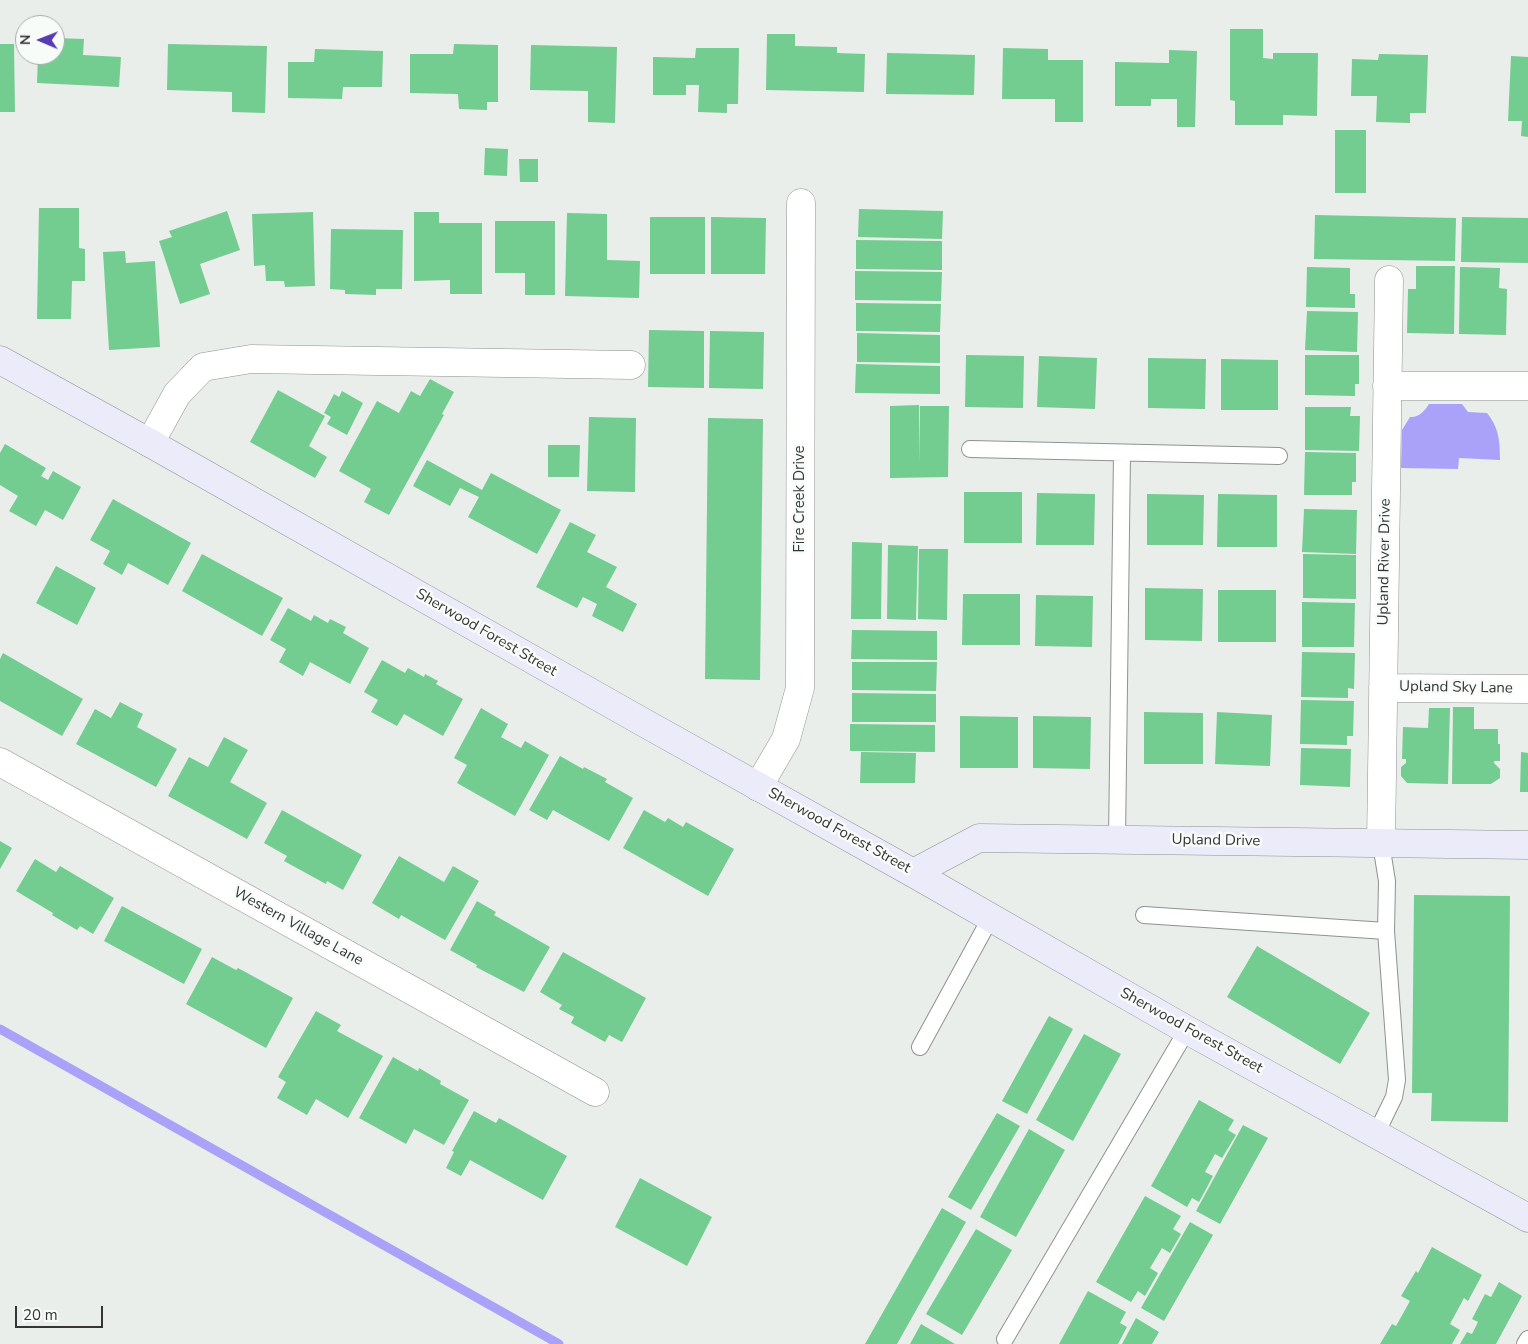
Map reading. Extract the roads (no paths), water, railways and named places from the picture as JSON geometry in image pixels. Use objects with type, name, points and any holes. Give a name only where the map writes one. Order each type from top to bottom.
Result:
[{"type":"street","name":"Fire Creek Drive","points":[[758,786],[786,739],[800,688],[801,203]]},
{"type":"street","name":"Upland River Drive","points":[[1381,844],[1389,280]]},
{"type":"street","points":[[150,443],[177,394],[203,367],[251,359],[631,365]]},
{"type":"street","name":"Sherwood Forest Street","points":[[0,360],[991,917],[1187,1030],[1528,1218]]},
{"type":"street","points":[[1387,386],[1528,386]]},
{"type":"street","name":"Upland Sky Lane","points":[[1384,688],[1528,689]]},
{"type":"street","name":"Western Village Lane","points":[[0,762],[595,1092]]},
{"type":"street","name":"Upland Drive","points":[[913,873],[979,838],[1528,845]]},
{"type":"lane","points":[[970,449],[1279,456]]},
{"type":"lane","points":[[1117,840],[1122,452]]},
{"type":"lane","points":[[1376,1134],[1394,1097],[1397,1080],[1386,931],[1387,881],[1381,844]]},
{"type":"lane","points":[[1144,915],[1386,931]]},
{"type":"lane","points":[[920,1047],[991,917]]},
{"type":"lane","points":[[1005,1339],[1187,1030]]},
{"type":"lane","points":[[1525,1344],[1528,1339]]},
{"type":"waterway","points":[[0,1029],[559,1344]]}]
